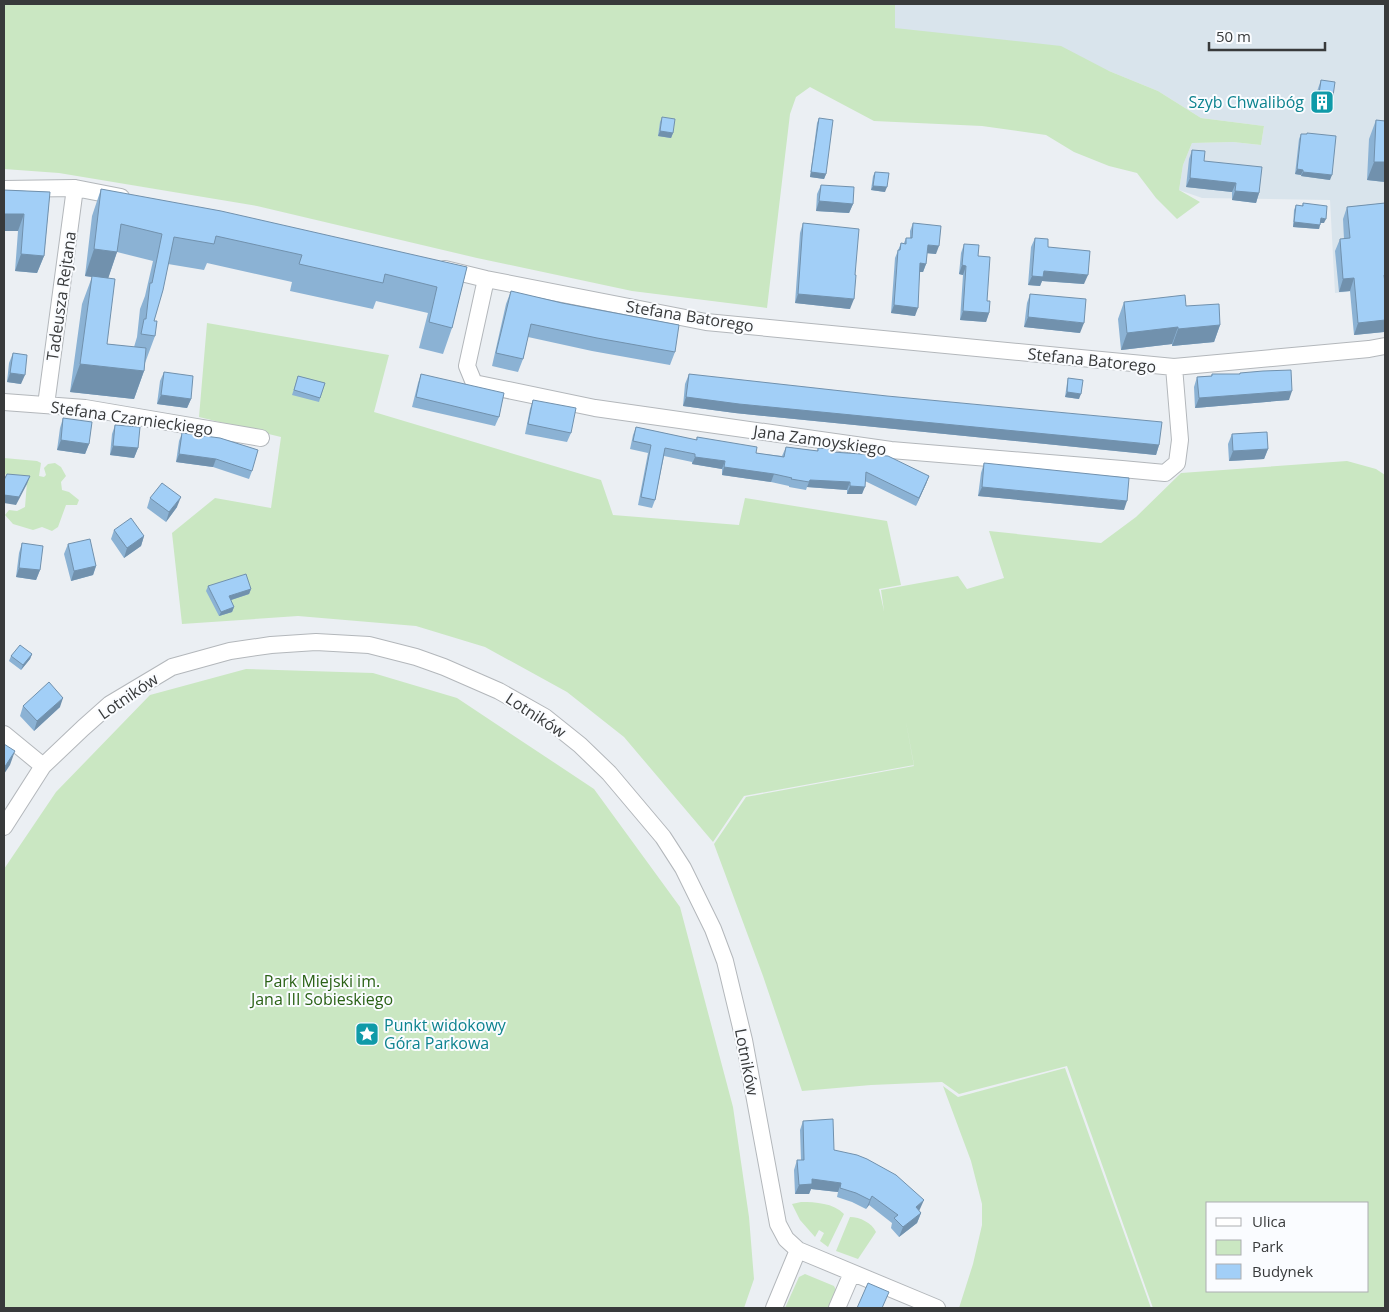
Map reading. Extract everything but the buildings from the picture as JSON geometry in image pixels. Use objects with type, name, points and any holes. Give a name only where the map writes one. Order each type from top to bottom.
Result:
[{"type":"street","points":[[4,190],[75,188],[133,200]]},
{"type":"street","name":"Tadeusza Rejtana","points":[[46,405],[75,188]]},
{"type":"street","name":"Stefana Batorego","points":[[429,266],[706,322],[1174,367],[1385,346]]},
{"type":"street","name":"Jana Zamoyskiego","points":[[486,279],[467,366],[474,383],[595,408],[881,448],[1165,473],[1177,463],[1180,440],[1174,367]]},
{"type":"street","name":"Stefana Czarnieckiego","points":[[4,402],[85,408],[260,438]]},
{"type":"street","name":"Lotników","points":[[4,827],[43,766],[110,704],[172,667],[230,651],[316,642],[369,645],[416,657],[499,691],[545,718],[580,746],[609,773],[663,837],[683,868],[713,929],[725,960],[744,1040],[778,1224],[786,1239],[798,1250]]},
{"type":"street","points":[[4,734],[43,766]]},
{"type":"street","points":[[774,1308],[798,1250],[936,1308]]},
{"type":"street","points":[[837,1308],[852,1272]]},
{"type":"shaded area","points":[[757,4],[1385,4],[1385,289],[1335,293],[1330,200],[1202,198],[1179,190],[1183,165],[1192,143],[1233,142],[1261,145],[1264,126],[1201,118],[1158,91],[1109,71],[895,28]]},
{"type":"green space","points":[[4,4],[895,4],[895,28],[1061,46],[1109,71],[1158,91],[1201,118],[1264,126],[1261,145],[1233,142],[1192,143],[1183,165],[1179,190],[1200,202],[1177,219],[1156,198],[1137,173],[1109,166],[1074,152],[1046,135],[982,126],[874,121],[810,87],[796,97],[790,114],[767,308],[632,291],[477,258],[257,206],[59,173],[4,169]]},
{"type":"green space","points":[[207,323],[389,355],[374,412],[601,480],[613,515],[739,525],[745,498],[887,521],[901,585],[879,589],[884,611],[881,590],[958,576],[967,589],[1004,578],[989,531],[1101,543],[1136,517],[1181,473],[1347,461],[1376,469],[1385,475],[1385,1308],[1153,1308],[1067,1066],[959,1094],[942,1082],[871,1085],[802,1091],[763,976],[714,844],[746,797],[914,765],[744,796],[713,842],[624,737],[567,692],[485,647],[416,626],[298,616],[182,624],[172,533],[215,498],[271,508],[281,437],[199,417]]},
{"type":"green space","points":[[4,458],[37,461],[41,463],[39,476],[44,477],[46,475],[44,468],[48,464],[55,463],[61,467],[66,476],[61,482],[62,490],[69,492],[79,500],[77,505],[66,505],[58,527],[52,531],[42,527],[33,530],[13,524],[5,515],[9,510],[17,511],[25,507],[27,482],[25,479],[4,474]]},
{"type":"green space","name":"Park Miejski im. Jana III Sobieskiego","points":[[246,669],[373,673],[457,698],[594,789],[680,907],[733,1107],[749,1217],[754,1279],[744,1308],[4,1308],[4,869],[56,792],[150,695]]},
{"type":"green space","points":[[1065,1068],[1151,1308],[959,1308],[973,1264],[982,1225],[982,1204],[971,1161],[943,1086],[958,1097]]},
{"type":"green space","points":[[801,1202],[830,1205],[844,1214],[828,1247],[820,1241],[824,1233],[819,1230],[815,1237],[800,1220],[792,1204]]},
{"type":"green space","points":[[850,1217],[865,1221],[876,1232],[858,1259],[836,1251]]},
{"type":"green space","points":[[805,1274],[834,1286],[837,1292],[830,1308],[785,1308],[799,1277]]},
{"type":"place","name":"Szyb Chwalibóg","points":[[1322,102]]},
{"type":"place","name":"Punkt widokowy Góra Parkowa","points":[[367,1034]]}]
